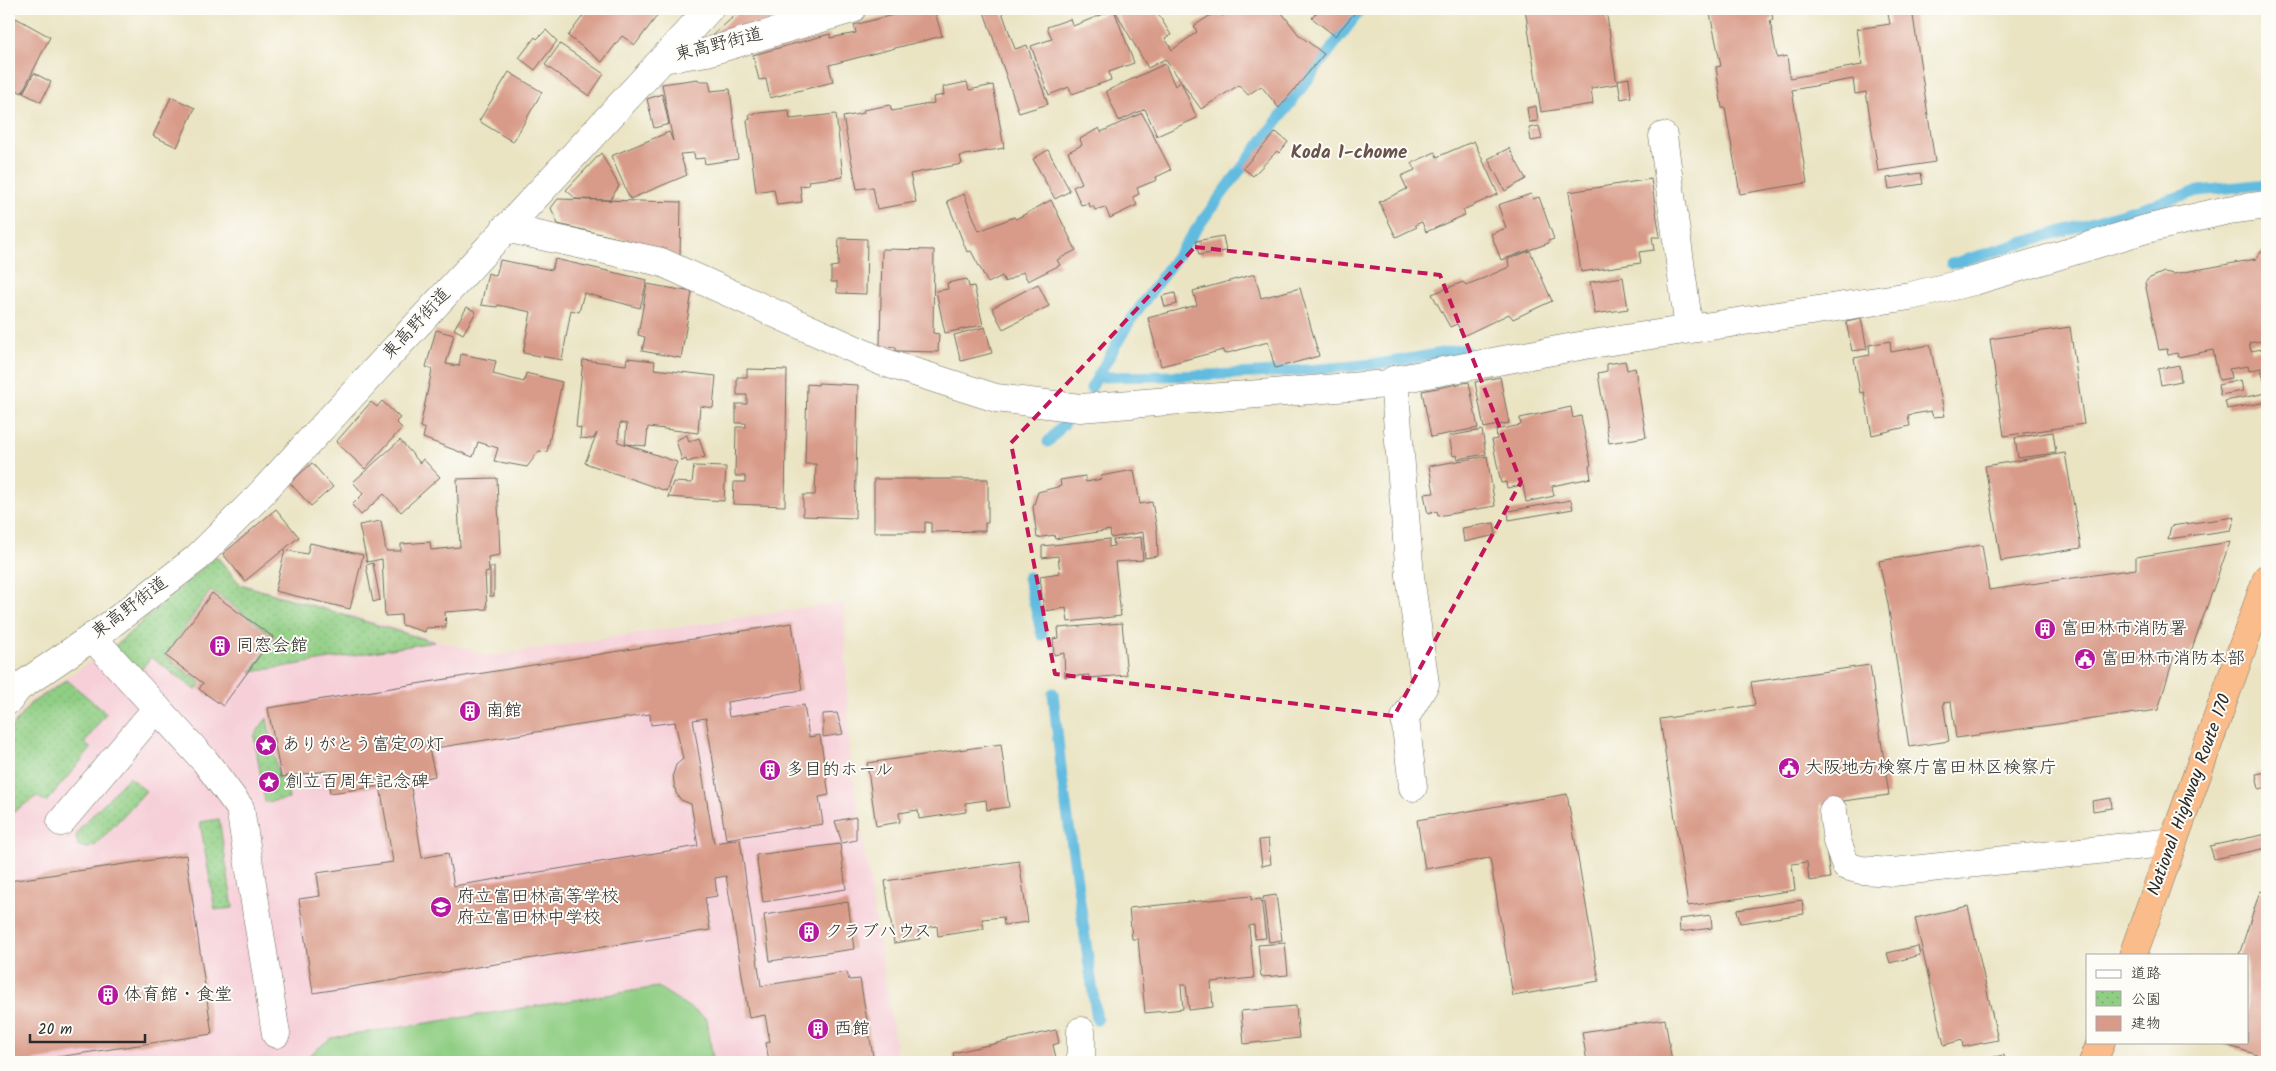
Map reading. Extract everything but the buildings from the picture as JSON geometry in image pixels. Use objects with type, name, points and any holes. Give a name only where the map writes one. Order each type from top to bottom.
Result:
[{"type":"highway","name":"National Highway Route 170","points":[[2133,954],[2267,578]]},
{"type":"highway","points":[[2093,1062],[2100,1044]]},
{"type":"street","points":[[663,59],[709,9]]},
{"type":"street","name":"東高野街道","points":[[9,700],[18,688],[92,637],[197,558],[256,499],[663,59],[707,52],[852,9]]},
{"type":"street","points":[[1663,136],[1689,329]]},
{"type":"street","points":[[505,228],[661,262],[882,362],[996,398],[1080,408],[1388,384],[1394,380],[1585,344],[1910,296],[1974,281],[2146,229],[2228,210],[2267,205]]},
{"type":"street","points":[[1394,380],[1410,576],[1425,684],[1405,718],[1413,787]]},
{"type":"street","points":[[92,637],[205,761],[240,808],[276,1034]]},
{"type":"street","points":[[62,822],[157,708]]},
{"type":"street","points":[[1833,811],[1837,841],[1846,866],[1861,870],[1893,872],[2173,842]]},
{"type":"street","points":[[1081,1031],[1081,1062]]},
{"type":"highlighted area","points":[[1195,247],[1440,275],[1521,482],[1394,716],[1055,674],[1011,443]]},
{"type":"shaded area","name":"府立富田林高等学校 府立富田林中学校","points":[[217,554],[240,582],[491,656],[844,602],[849,752],[898,1062],[9,1062],[9,728],[29,702],[110,649]]},
{"type":"green space","points":[[216,556],[240,584],[434,642],[251,672],[275,637],[211,590],[165,656],[201,683],[196,690],[151,657],[134,679],[108,652]]},
{"type":"green space","points":[[67,680],[106,713],[85,742],[91,749],[46,802],[37,796],[9,815],[9,731],[30,704]]},
{"type":"green space","points":[[267,718],[279,778],[286,780],[289,799],[265,802],[254,736]]},
{"type":"green space","points":[[129,777],[146,791],[96,845],[88,848],[78,846],[76,836],[81,827]]},
{"type":"green space","points":[[219,819],[233,908],[215,910],[200,822]]},
{"type":"green space","points":[[658,987],[707,1019],[713,1062],[283,1062],[306,1058],[331,1038]]},
{"type":"waterway","points":[[1091,388],[1130,321],[1208,213],[1361,9]]},
{"type":"waterway","points":[[1951,264],[2198,191],[2267,184]]},
{"type":"waterway","points":[[1098,377],[1202,375],[1305,370],[1385,363],[1464,349]]},
{"type":"waterway","points":[[1048,442],[1064,424]]},
{"type":"waterway","points":[[1028,577],[1042,635]]},
{"type":"waterway","points":[[1053,693],[1062,777],[1097,1020]]},
{"type":"place","name":"富田林市消防署","points":[[2045,629]]},
{"type":"place","name":"同窓会館","points":[[220,646]]},
{"type":"place","name":"富田林市消防本部","points":[[2085,659]]},
{"type":"place","name":"南館","points":[[470,711]]},
{"type":"place","name":"ありがとう富定の灯","points":[[266,745]]},
{"type":"place","name":"大阪地方検察庁富田林区検察庁","points":[[1789,768]]},
{"type":"place","name":"多目的ホール","points":[[770,770]]},
{"type":"place","name":"創立百周年記念碑","points":[[269,782]]},
{"type":"place","name":"府立富田林高等学校 府立富田林中学校","points":[[441,907]]},
{"type":"place","name":"クラブハウス","points":[[809,932]]},
{"type":"place","name":"体育館・食堂","points":[[108,995]]},
{"type":"place","name":"西館","points":[[818,1029]]},
{"type":"district","name":"Koda 1-chome","points":[[1349,153]]}]
